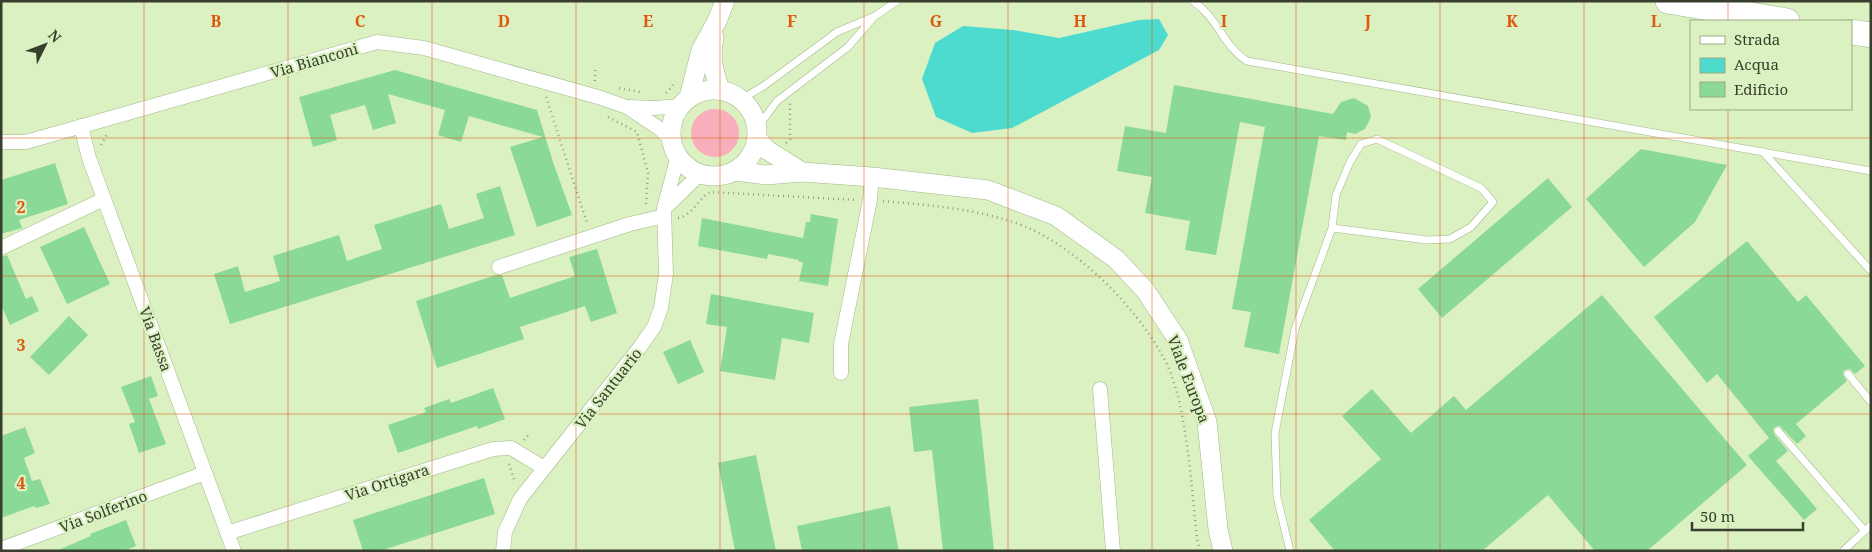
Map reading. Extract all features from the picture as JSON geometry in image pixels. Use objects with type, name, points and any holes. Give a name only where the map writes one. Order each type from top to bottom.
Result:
[{"type":"highway","points":[[1668,1],[1781,20]]},
{"type":"highway","points":[[1852,32],[1871,36]]},
{"type":"street","name":"Via Santuario","points":[[503,551],[505,532],[520,499],[654,327],[661,308],[666,274],[664,212],[674,148],[671,128],[674,116],[685,101],[701,50],[717,21],[725,1]]},
{"type":"street","name":"Via Santuario","points":[[717,21],[711,54],[713,69],[720,90]]},
{"type":"street","name":"Via Bianconi","points":[[1,142],[26,142],[377,42],[424,48],[600,91],[660,129],[674,148]]},
{"type":"street","points":[[674,148],[688,167],[700,174],[712,176],[736,171],[746,163],[754,152],[758,134],[755,117],[750,107],[742,99],[732,93],[720,90],[704,90],[685,101]]},
{"type":"street","name":"Via Bianconi","points":[[627,107],[655,108],[685,101]]},
{"type":"street","name":"Via Bassa","points":[[81,126],[88,158],[234,551]]},
{"type":"street","name":"Viale Europa","points":[[758,134],[768,150],[802,172]]},
{"type":"street","name":"Viale Europa","points":[[736,171],[766,174],[802,172],[872,177],[988,190],[1056,216],[1116,259],[1145,290],[1178,340],[1207,422],[1218,529],[1223,551]]},
{"type":"street","points":[[499,267],[648,220],[664,212],[700,174]]},
{"type":"street","points":[[841,373],[841,344],[870,200],[872,177]]},
{"type":"street","points":[[1,248],[104,199]]},
{"type":"street","points":[[1100,388],[1114,551]]},
{"type":"street","name":"Via Ortigara","points":[[227,533],[493,448],[511,448],[544,468]]},
{"type":"street","name":"Via Solferino","points":[[1,549],[205,473]]},
{"type":"lane","points":[[742,99],[765,85],[837,32],[875,16],[898,1]]},
{"type":"lane","points":[[1193,1],[1206,11],[1230,46],[1247,61],[1871,171]]},
{"type":"lane","points":[[758,134],[777,101],[848,47],[875,16]]},
{"type":"lane","points":[[1290,551],[1277,497],[1275,434],[1295,329],[1332,228],[1336,195],[1350,162],[1361,144],[1377,139],[1481,188],[1493,202],[1472,227],[1450,239],[1427,240],[1332,228]]},
{"type":"lane","points":[[1763,152],[1871,271]]},
{"type":"lane","points":[[1848,374],[1871,402]]},
{"type":"lane","points":[[1778,431],[1868,528],[1843,551]]},
{"type":"path","points":[[595,70],[595,82],[600,91],[594,111],[637,132],[648,173],[646,205],[648,220]]},
{"type":"path","points":[[600,91],[641,92]]},
{"type":"path","points":[[555,100],[546,97],[586,223],[594,221]]},
{"type":"path","points":[[100,147],[108,133]]},
{"type":"path","points":[[666,232],[677,233],[678,218],[686,216],[710,192],[870,200],[966,209],[1012,221],[1046,237],[1075,256],[1110,287],[1143,326],[1164,358],[1177,394],[1188,446],[1197,539],[1200,551]]},
{"type":"shaded area","points":[[710,109],[720,109],[732,116],[739,128],[739,138],[732,150],[720,157],[710,157],[702,153],[695,146],[691,138],[691,128],[695,120],[702,113]]},
{"type":"water","points":[[1159,19],[1168,35],[1159,50],[1012,128],[972,133],[936,117],[922,79],[935,43],[963,26],[1013,30],[1059,38],[1139,20]]},
{"type":"building","points":[[395,70],[537,110],[572,215],[537,227],[510,147],[543,137],[469,116],[461,142],[438,135],[445,110],[388,94],[396,123],[373,130],[365,105],[330,115],[337,140],[313,147],[299,97]]},
{"type":"building","points":[[1174,85],[1333,114],[1341,102],[1354,98],[1368,106],[1371,117],[1365,129],[1355,134],[1347,132],[1346,140],[1319,136],[1279,354],[1244,347],[1251,312],[1232,309],[1265,127],[1240,122],[1216,255],[1185,250],[1190,221],[1145,213],[1152,177],[1117,171],[1125,126],[1166,133]]},
{"type":"building","points":[[1641,149],[1727,165],[1695,222],[1644,267],[1586,199]]},
{"type":"building","points":[[55,163],[68,204],[19,220],[22,228],[1,234],[1,180]]},
{"type":"building","points":[[1548,178],[1572,207],[1442,318],[1418,289]]},
{"type":"building","points":[[500,186],[515,235],[230,324],[214,274],[238,266],[245,292],[280,281],[273,256],[339,235],[347,261],[382,249],[374,225],[441,204],[449,229],[484,218],[476,194]]},
{"type":"building","points":[[811,214],[838,219],[828,286],[799,281],[803,262],[799,262],[799,260],[768,254],[767,259],[698,246],[702,218],[803,238],[806,222],[810,222]]},
{"type":"building","points":[[84,227],[110,284],[67,304],[40,247]]},
{"type":"building","points":[[1747,241],[1798,302],[1806,295],[1865,366],[1855,374],[1850,369],[1844,370],[1843,375],[1847,381],[1796,424],[1806,436],[1797,444],[1780,426],[1773,429],[1774,434],[1788,451],[1776,461],[1817,509],[1804,520],[1748,456],[1769,438],[1717,374],[1707,383],[1654,317]]},
{"type":"building","points":[[597,249],[617,313],[591,322],[585,306],[520,327],[524,339],[437,368],[416,301],[496,275],[502,275],[510,298],[575,276],[569,257]]},
{"type":"building","points":[[7,255],[26,299],[32,296],[39,311],[10,325],[1,305],[1,257]]},
{"type":"building","points":[[711,294],[814,313],[809,343],[782,338],[775,380],[720,371],[727,327],[706,324]]},
{"type":"building","points":[[1602,295],[1747,465],[1647,551],[1595,551],[1548,495],[1482,551],[1335,551],[1309,520],[1381,459],[1342,416],[1372,389],[1411,433],[1454,396],[1466,410]]},
{"type":"building","points":[[69,316],[88,335],[49,375],[30,357]]},
{"type":"building","points":[[690,340],[704,372],[678,384],[663,352]]},
{"type":"building","points":[[151,376],[158,396],[149,399],[166,444],[139,453],[129,424],[135,422],[121,387]]},
{"type":"building","points":[[493,388],[505,419],[478,429],[477,426],[398,453],[388,425],[426,412],[424,408],[449,399],[451,403]]},
{"type":"building","points":[[978,399],[994,551],[943,551],[932,450],[914,452],[909,407]]},
{"type":"building","points":[[25,427],[35,453],[24,458],[32,481],[40,479],[50,504],[36,508],[34,506],[1,518],[1,436]]},
{"type":"building","points":[[756,455],[776,551],[735,551],[718,463]]},
{"type":"building","points":[[484,478],[495,514],[380,551],[363,551],[353,520]]},
{"type":"building","points":[[890,506],[899,551],[802,551],[797,526]]},
{"type":"building","points":[[126,520],[136,546],[124,551],[56,551],[91,536],[90,534]]}]
